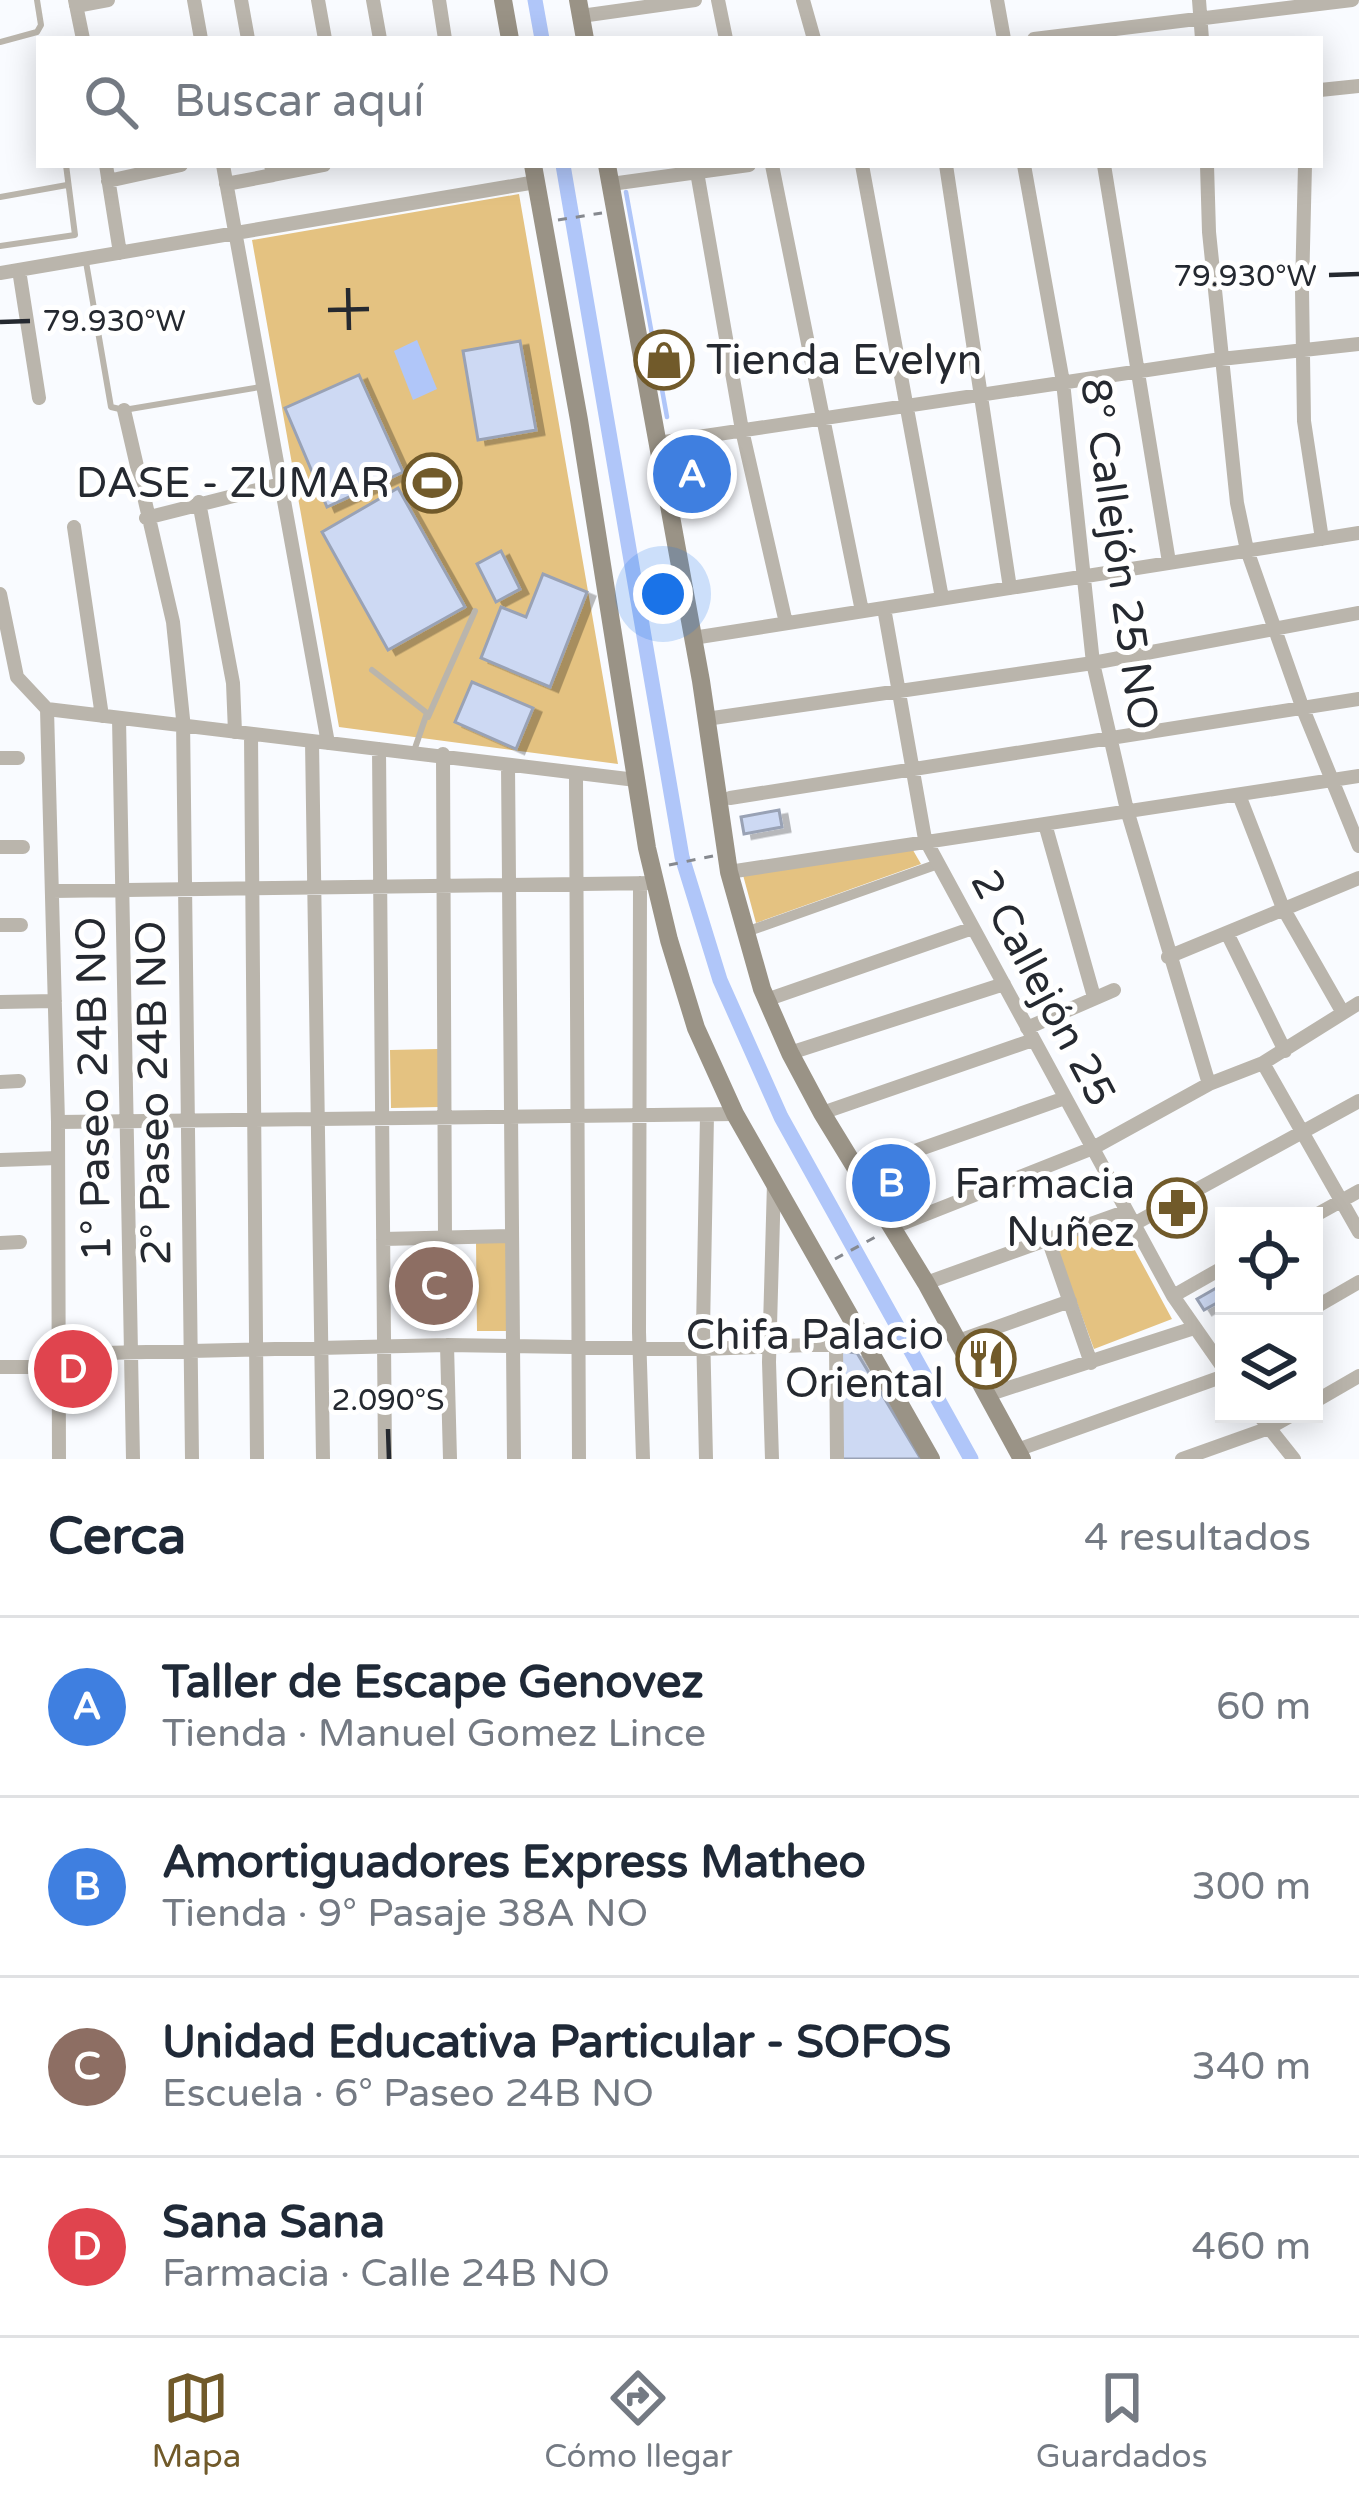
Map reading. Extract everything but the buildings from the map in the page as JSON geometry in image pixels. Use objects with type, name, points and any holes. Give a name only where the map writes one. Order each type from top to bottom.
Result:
[{"type":"main road","points":[[503,0],[509,36]]},
{"type":"main road","points":[[534,174],[652,878],[696,1028],[774,1184],[931,1459]]},
{"type":"main road","points":[[609,175],[693,638],[724,864],[766,1000],[883,1233],[926,1283],[1019,1455]]},
{"type":"street","points":[[82,36],[76,3],[108,0]]},
{"type":"street","points":[[194,0],[200,36]]},
{"type":"street","points":[[241,0],[247,36]]},
{"type":"street","points":[[318,0],[324,36]]},
{"type":"street","points":[[374,0],[380,36]]},
{"type":"street","points":[[439,0],[445,36]]},
{"type":"street","points":[[579,8],[695,0]]},
{"type":"street","points":[[718,0],[725,36]]},
{"type":"street","points":[[803,0],[813,36]]},
{"type":"street","points":[[997,0],[1003,36]]},
{"type":"street","points":[[1199,0],[1202,36]]},
{"type":"street","points":[[1057,36],[1352,0]]},
{"type":"street","points":[[1323,90],[1359,86]]},
{"type":"street","points":[[120,253],[107,173],[153,168]]},
{"type":"street","points":[[223,168],[281,484],[320,742],[314,888],[323,1459]]},
{"type":"street","points":[[609,175],[727,168]]},
{"type":"street","points":[[773,168],[862,611]]},
{"type":"street","points":[[863,168],[942,598]]},
{"type":"street","points":[[946,168],[1010,588]]},
{"type":"street","name":"8° Callejón 25 NO","points":[[1025,168],[1063,382],[1093,663],[1127,811],[1209,1084]]},
{"type":"street","points":[[1105,168],[1169,562]]},
{"type":"street","points":[[1207,168],[1221,359],[1247,550],[1303,710],[1359,846]]},
{"type":"street","points":[[1305,168],[1304,421],[1322,539]]},
{"type":"street","points":[[226,184],[272,170]]},
{"type":"street","points":[[697,172],[742,430],[785,623]]},
{"type":"street","points":[[0,273],[534,174]]},
{"type":"street","points":[[19,270],[39,398]]},
{"type":"street","points":[[658,442],[1221,359],[1359,344]]},
{"type":"street","name":"2° Paseo 24B NO","points":[[124,410],[173,622],[182,726],[192,1459]]},
{"type":"street","points":[[146,518],[281,484]]},
{"type":"street","points":[[200,502],[243,733],[253,889],[257,1459]]},
{"type":"street","points":[[74,527],[102,716]]},
{"type":"street","points":[[693,638],[1359,533]]},
{"type":"street","points":[[0,594],[17,677],[47,710],[58,1122],[59,1459]]},
{"type":"street","name":"2 Callejón 25","points":[[884,608],[925,839],[1173,1296],[1215,1356]]},
{"type":"street","points":[[706,719],[1093,663],[1359,613]]},
{"type":"street","points":[[0,676],[17,677]]},
{"type":"street","points":[[730,799],[1359,699]]},
{"type":"street","points":[[47,710],[636,780]]},
{"type":"street","name":"1° Paseo 24B NO","points":[[119,718],[133,1459]]},
{"type":"street","points":[[379,749],[385,1459]]},
{"type":"street","points":[[442,754],[445,1239]]},
{"type":"street","points":[[0,758],[18,758]]},
{"type":"street","points":[[508,764],[514,1459]]},
{"type":"street","points":[[576,773],[579,1459]]},
{"type":"street","points":[[724,864],[1045,824],[1359,776]]},
{"type":"street","points":[[1239,795],[1283,908],[1343,1013]]},
{"type":"street","points":[[1045,824],[1094,998]]},
{"type":"street","points":[[0,847],[23,847]]},
{"type":"street","points":[[746,932],[938,864]]},
{"type":"street","points":[[52,891],[577,884],[652,878],[643,1115],[643,1459]]},
{"type":"street","points":[[1168,957],[1359,878]]},
{"type":"street","points":[[0,925],[20,925]]},
{"type":"street","points":[[766,1000],[973,928]]},
{"type":"street","points":[[1227,934],[1285,1051]]},
{"type":"street","points":[[790,1053],[1004,984]]},
{"type":"street","points":[[822,1113],[1030,1034],[1114,990]]},
{"type":"street","points":[[0,1002],[55,1001]]},
{"type":"street","points":[[883,1233],[1093,1148],[1209,1084],[1263,1063],[1359,1003]]},
{"type":"street","points":[[1263,1063],[1359,1232]]},
{"type":"street","points":[[0,1082],[19,1082]]},
{"type":"street","points":[[855,1172],[1065,1098]]},
{"type":"street","points":[[926,1283],[1048,1239],[1131,1217],[1359,1101]]},
{"type":"street","points":[[706,1459],[707,1114]]},
{"type":"street","points":[[58,1122],[736,1114]]},
{"type":"street","points":[[0,1160],[58,1158]]},
{"type":"street","points":[[772,1459],[769,1346],[774,1184]]},
{"type":"street","points":[[1323,1211],[1359,1191]]},
{"type":"street","points":[[383,1239],[511,1237]]},
{"type":"street","points":[[1048,1239],[1091,1363]]},
{"type":"street","points":[[0,1243],[20,1243]]},
{"type":"street","points":[[1173,1296],[1215,1272]]},
{"type":"street","points":[[1323,1303],[1359,1282]]},
{"type":"street","points":[[958,1341],[1070,1301]]},
{"type":"street","points":[[987,1395],[1194,1328]]},
{"type":"street","points":[[0,1366],[133,1354],[320,1347],[704,1349],[865,1343]]},
{"type":"street","points":[[836,1344],[837,1459]]},
{"type":"street","points":[[447,1345],[450,1459]]},
{"type":"street","points":[[1019,1455],[1215,1370]]},
{"type":"street","points":[[1323,1397],[1359,1376]]},
{"type":"street","points":[[1265,1423],[1294,1459]]},
{"type":"street","points":[[1182,1459],[1278,1423]]},
{"type":"lane","points":[[0,42],[38,32],[37,0]]},
{"type":"lane","points":[[0,245],[75,235],[66,168]]},
{"type":"lane","points":[[0,196],[69,185]]},
{"type":"lane","points":[[86,258],[111,407],[124,410],[263,387]]},
{"type":"lane","points":[[414,751],[475,611]]},
{"type":"lane","points":[[372,670],[423,708],[428,717]]},
{"type":"path","points":[[558,220],[600,214]]},
{"type":"path","points":[[652,878],[724,864]]},
{"type":"path","points":[[838,1258],[883,1233]]},
{"type":"shaded area","name":"DASE - ZUMAR","points":[[519,194],[618,764],[339,727],[252,240]]},
{"type":"shaded area","points":[[910,845],[921,864],[756,923],[743,875]]},
{"type":"shaded area","points":[[438,1049],[439,1107],[391,1108],[390,1050]]},
{"type":"shaded area","points":[[1117,1217],[1172,1319],[1094,1349],[1054,1240]]},
{"type":"shaded area","points":[[476,1242],[506,1242],[508,1331],[477,1331]]},
{"type":"water","points":[[417,340],[437,389],[413,400],[394,351]]},
{"type":"waterway","points":[[535,0],[541,36]]},
{"type":"waterway","points":[[564,168],[682,857],[720,980],[781,1117],[971,1459]]},
{"type":"waterway","points":[[626,192],[667,417]]},
{"type":"place","name":"Tienda Evelyn","points":[[664,360]]},
{"type":"place","name":"Taller de Escape Genovez","points":[[692,474]]},
{"type":"place","name":"DASE - ZUMAR","points":[[432,483]]},
{"type":"place","name":"Amortiguadores Express Matheo","points":[[891,1183]]},
{"type":"place","name":"Farmacia Nuñez","points":[[1177,1208]]},
{"type":"place","name":"Unidad Educativa Particular - SOFOS","points":[[434,1286]]},
{"type":"place","name":"Chifa Palacio Oriental","points":[[986,1359]]},
{"type":"place","name":"Sana Sana","points":[[73,1369]]}]
